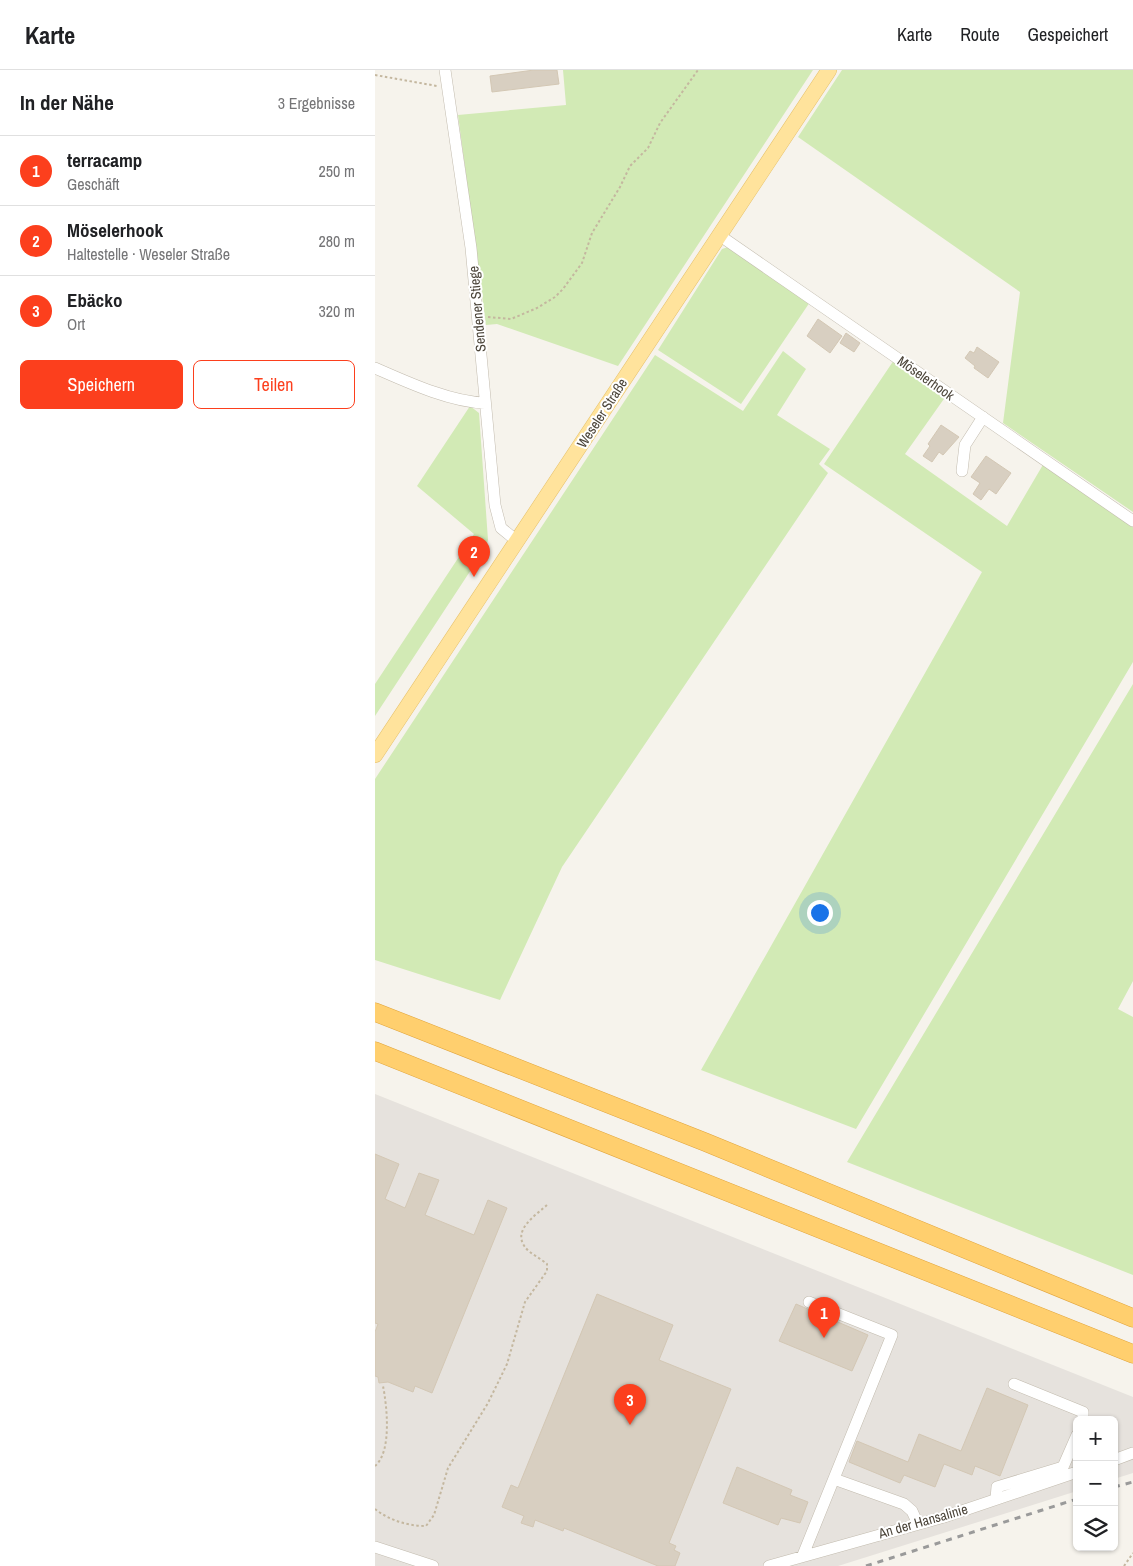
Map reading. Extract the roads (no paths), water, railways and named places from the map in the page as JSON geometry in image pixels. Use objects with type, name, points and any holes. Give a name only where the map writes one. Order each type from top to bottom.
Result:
[{"type":"highway","points":[[375,1012],[705,1142],[1133,1318]]},
{"type":"highway","points":[[375,1051],[1133,1354]]},
{"type":"main road","name":"Weseler Straße","points":[[375,755],[829,70]]},
{"type":"street","name":"Sendener Stiege","points":[[445,70],[471,248],[498,520],[501,528],[517,541]]},
{"type":"street","name":"Möselerhook","points":[[719,235],[1133,521]]},
{"type":"street","points":[[375,368],[424,388],[471,402],[485,403]]},
{"type":"street","points":[[962,471],[965,445],[983,417]]},
{"type":"street","points":[[803,1555],[892,1335],[809,1302]]},
{"type":"street","points":[[1014,1384],[1083,1412],[1083,1416]]},
{"type":"street","points":[[996,1499],[997,1487],[1063,1467],[1073,1444]]},
{"type":"street","points":[[1118,1459],[1133,1453]]},
{"type":"street","name":"An der Hansalinie","points":[[769,1566],[918,1524],[1073,1473]]},
{"type":"street","points":[[834,1479],[904,1504],[912,1511],[918,1524]]},
{"type":"street","points":[[375,1547],[407,1562],[433,1566]]},
{"type":"railway","points":[[1118,1486],[1133,1482]]},
{"type":"railway","points":[[866,1566],[1073,1500]]},
{"type":"place","name":"Möselerhook","points":[[474,577]]},
{"type":"place","name":"terracamp","points":[[824,1338]]},
{"type":"place","name":"Ebäcko","points":[[630,1425]]}]
